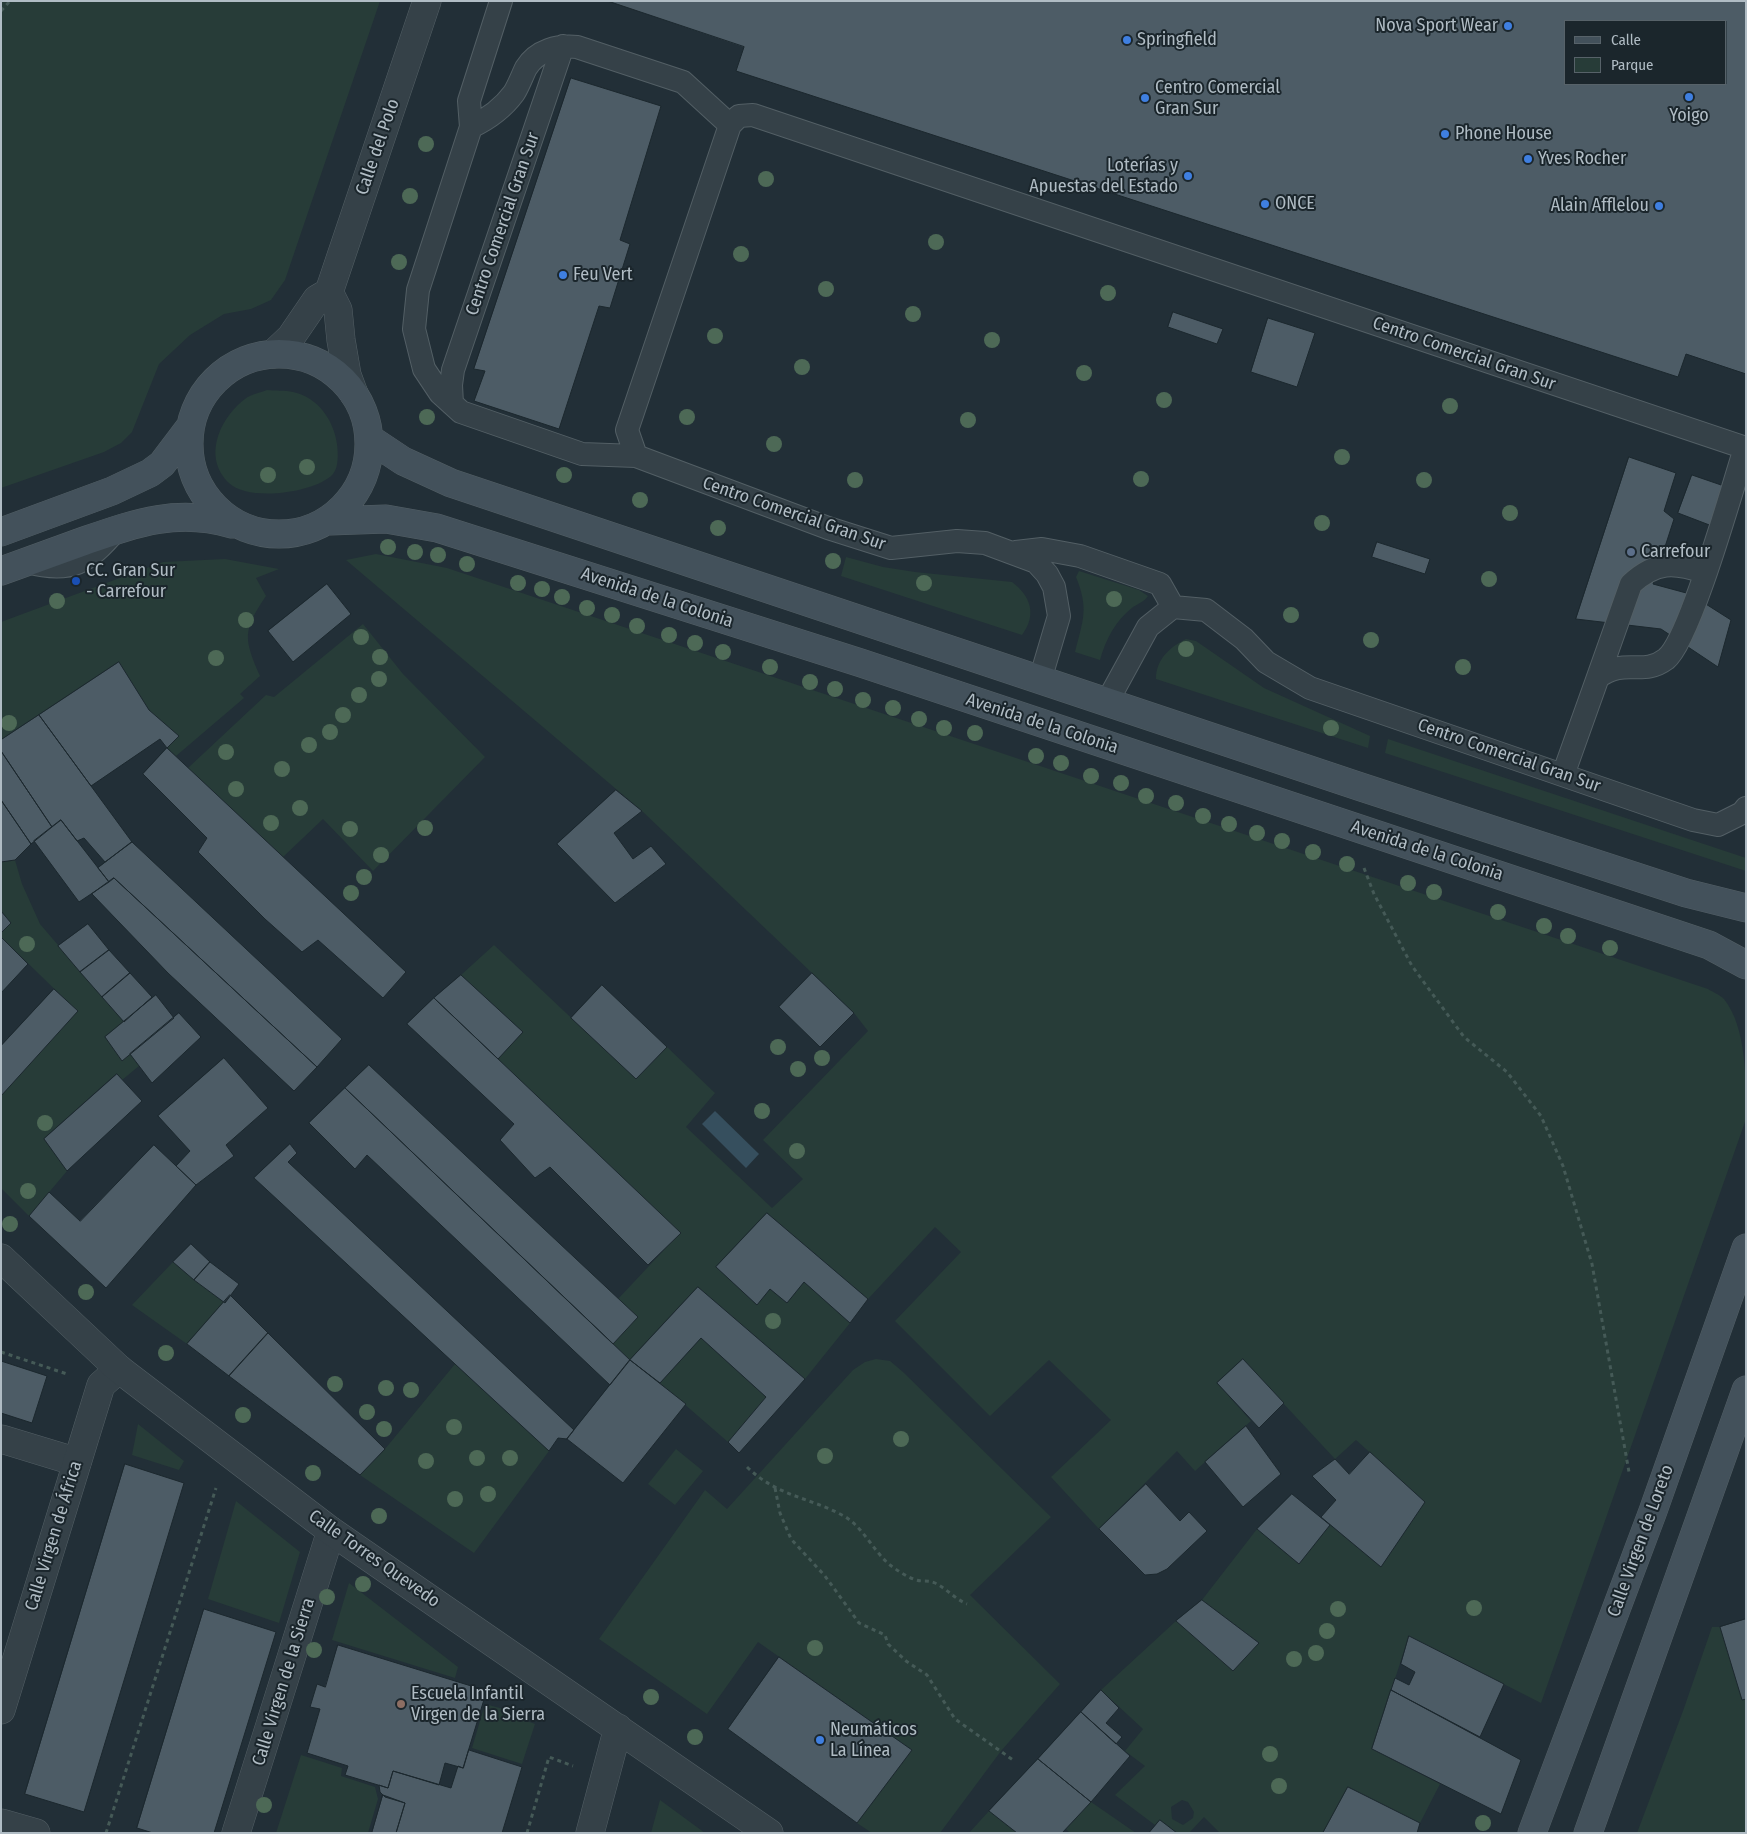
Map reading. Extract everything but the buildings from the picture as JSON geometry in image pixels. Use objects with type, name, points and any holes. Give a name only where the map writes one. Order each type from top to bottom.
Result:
[{"type":"main road","points":[[1,571],[146,520],[188,516],[208,518],[239,526],[271,531],[304,530],[330,520],[347,505],[360,485],[368,463],[370,439],[365,415],[354,394],[339,376],[319,363],[296,356],[273,354],[250,358],[228,369],[210,385],[197,404],[190,427],[188,451],[193,474],[203,495],[219,513],[239,526]]},
{"type":"main road","points":[[1,532],[112,491],[150,473],[162,464],[190,427]]},
{"type":"main road","points":[[370,439],[403,461],[451,483],[1686,893],[1746,908]]},
{"type":"main road","name":"Avenida de la Colonia","points":[[330,520],[386,519],[437,528],[860,663],[1702,943],[1746,965]]},
{"type":"main road","name":"Calle Virgen de Loreto","points":[[1532,1833],[1653,1511],[1746,1248]]},
{"type":"main road","points":[[1588,1833],[1746,1390]]},
{"type":"street","name":"Calle del Polo","points":[[273,354],[291,337],[317,299],[329,292],[427,1]]},
{"type":"street","points":[[329,292],[338,310],[347,375],[354,394]]},
{"type":"street","name":"Calle Torres Quevedo","points":[[1,1258],[110,1377],[227,1452],[331,1531],[769,1833]]},
{"type":"street","name":"Calle Virgen de África","points":[[1,1710],[77,1462],[110,1377]]},
{"type":"street","points":[[1,1439],[77,1462]]},
{"type":"street","name":"Calle Virgen de la Sierra","points":[[236,1833],[331,1531]]},
{"type":"street","points":[[590,1833],[618,1728]]},
{"type":"street","points":[[1,1823],[36,1833]]},
{"type":"lane","name":"Centro Comercial Gran Sur","points":[[501,1],[469,101],[471,127],[418,290],[414,329],[424,368],[440,393],[461,412],[488,423],[582,454],[636,456],[820,526],[892,548],[957,541],[985,543],[1015,552],[1036,562],[1047,574],[1054,587],[1059,616],[1040,680]]},
{"type":"lane","name":"Centro Comercial Gran Sur","points":[[452,404],[451,385],[453,370],[563,46]]},
{"type":"lane","points":[[471,127],[483,122],[503,106],[515,91],[527,67],[537,57],[549,49],[563,46],[577,47],[683,82],[730,125],[627,430],[636,456]]},
{"type":"lane","name":"Centro Comercial Gran Sur","points":[[730,125],[739,116],[753,115],[1746,448]]},
{"type":"lane","points":[[1598,677],[1617,667],[1648,668],[1668,657],[1675,649],[1688,620],[1746,448]]},
{"type":"lane","name":"Centro Comercial Gran Sur","points":[[1015,552],[1042,549],[1080,556],[1160,584],[1173,607],[1206,610],[1244,639],[1266,662],[1310,688],[1693,820],[1718,826],[1746,829]]},
{"type":"lane","points":[[1563,775],[1631,584],[1643,573],[1665,564],[1680,564],[1704,572]]},
{"type":"lane","points":[[1107,702],[1148,627],[1173,607]]},
{"type":"lane","points":[[1718,826],[1742,813],[1746,808]]},
{"type":"path","points":[[1,11],[10,1]]},
{"type":"path","points":[[1348,826],[1374,894],[1412,966],[1464,1037],[1507,1072],[1540,1116],[1563,1166],[1592,1264],[1628,1471],[1653,1511]]},
{"type":"path","points":[[1,1352],[110,1377]]},
{"type":"path","points":[[106,1833],[227,1452]]},
{"type":"path","points":[[747,1467],[774,1488],[844,1516],[888,1564],[902,1574],[918,1581],[932,1582],[948,1590],[958,1600],[967,1604]]},
{"type":"path","points":[[774,1488],[780,1513],[791,1539],[825,1576],[859,1623],[885,1635],[888,1644],[906,1661],[927,1675],[955,1719],[1013,1760]]},
{"type":"path","points":[[527,1833],[549,1757],[605,1777]]},
{"type":"green space","points":[[1,1],[380,1],[285,280],[271,300],[251,309],[224,314],[190,335],[159,364],[132,432],[121,443],[104,452],[1,488]]},
{"type":"green space","points":[[267,390],[290,391],[302,395],[310,399],[323,411],[335,435],[338,460],[333,474],[324,481],[298,490],[266,494],[238,489],[229,483],[221,473],[217,462],[216,450],[218,438],[228,416],[245,399]]},
{"type":"green space","points":[[376,554],[447,568],[1708,989],[1724,999],[1732,1011],[1737,1025],[1744,1056],[1746,1119],[1541,1703],[1409,1636],[1372,1749],[1440,1784],[1420,1823],[1349,1787],[1323,1833],[1220,1833],[1204,1817],[1189,1833],[1177,1833],[1160,1820],[1155,1825],[1115,1795],[1145,1766],[1125,1751],[1143,1729],[1101,1690],[1176,1621],[1233,1670],[1258,1642],[1202,1600],[1257,1529],[1299,1564],[1330,1525],[1381,1567],[1425,1502],[1356,1440],[1335,1459],[1243,1360],[1217,1383],[1251,1421],[1195,1471],[1177,1451],[1099,1529],[1051,1477],[1111,1420],[1049,1360],[990,1416],[895,1321],[961,1252],[935,1227],[868,1299],[767,1213],[716,1267],[757,1305],[770,1289],[787,1303],[804,1282],[850,1323],[805,1379],[698,1287],[630,1360],[613,1344],[618,1299],[680,1233],[498,1059],[523,1032],[461,975],[494,945],[636,1079],[667,1047],[715,1093],[686,1127],[772,1208],[803,1179],[763,1140],[868,1031],[854,1013],[642,811],[346,560]],"holes":[[[1182,1800],[1188,1802],[1194,1812],[1193,1818],[1183,1825],[1172,1819],[1171,1807]]]},
{"type":"green space","points":[[846,557],[883,567],[915,572],[1012,582],[1024,593],[1030,606],[1027,628],[1022,635],[841,576]]},
{"type":"green space","points":[[225,559],[279,569],[256,578],[266,596],[253,618],[248,635],[251,653],[260,676],[240,694],[244,698],[176,756],[167,748],[149,710],[119,662],[1,740],[1,622],[163,562]]},
{"type":"green space","points":[[1079,571],[1139,590],[1148,596],[1127,612],[1116,624],[1108,638],[1100,660],[1075,652],[1084,606],[1076,577]]},
{"type":"green space","points":[[363,624],[403,674],[485,757],[373,871],[323,819],[283,857],[188,768],[266,695],[274,697]]},
{"type":"green space","points":[[1186,639],[1196,641],[1264,688],[1370,736],[1368,748],[1156,679],[1158,665],[1165,654]]},
{"type":"green space","points":[[1388,739],[1746,858],[1746,871],[1385,753]]},
{"type":"green space","points":[[15,860],[22,884],[40,924],[124,1022],[105,1037],[122,1060],[130,1054],[139,1066],[122,1080],[116,1074],[44,1139],[67,1171],[29,1216],[1,1188],[1,1096],[77,1011],[1,937],[1,933],[11,923],[1,911],[1,862]]},
{"type":"green space","points":[[173,1262],[225,1303],[187,1344],[132,1305]]},
{"type":"green space","points":[[701,1338],[766,1397],[728,1442],[660,1383]]},
{"type":"green space","points":[[876,1359],[890,1361],[903,1372],[1051,1517],[970,1595],[1060,1684],[1001,1751],[940,1833],[872,1833],[857,1823],[912,1750],[758,1642],[707,1714],[599,1639],[705,1490],[727,1509],[853,1370],[865,1362]]},
{"type":"green space","points":[[455,1364],[549,1451],[474,1553],[360,1475],[385,1449]]},
{"type":"green space","points":[[138,1424],[184,1461],[179,1470],[132,1455]]},
{"type":"green space","points":[[676,1449],[703,1471],[675,1505],[648,1484]]},
{"type":"green space","points":[[236,1501],[300,1552],[279,1623],[208,1599]]},
{"type":"green space","points":[[349,1583],[458,1667],[455,1678],[332,1640]]},
{"type":"green space","points":[[1712,1627],[1720,1627],[1742,1700],[1746,1699],[1746,1833],[1637,1833],[1683,1711]]},
{"type":"green space","points":[[485,1704],[507,1710],[506,1713],[535,1724],[522,1764],[472,1748]]},
{"type":"green space","points":[[301,1755],[342,1768],[341,1776],[375,1787],[378,1799],[368,1833],[276,1833]]},
{"type":"green space","points":[[660,1800],[705,1833],[651,1833]]},
{"type":"green space","points":[[1091,1802],[1136,1833],[1070,1833],[1066,1829]]},
{"type":"green space","points":[[989,1811],[1017,1833],[969,1833]]},
{"type":"water","points":[[715,1111],[759,1154],[746,1168],[702,1124]]},
{"type":"place","name":"Nova Sport Wear","points":[[1508,26]]},
{"type":"place","name":"Springfield","points":[[1127,40]]},
{"type":"place","name":"Yoigo","points":[[1689,97]]},
{"type":"place","name":"Centro Comercial Gran Sur","points":[[1145,98]]},
{"type":"place","name":"Phone House","points":[[1445,134]]},
{"type":"place","name":"Yves Rocher","points":[[1528,159]]},
{"type":"place","name":"Loterías y Apuestas del Estado","points":[[1188,176]]},
{"type":"place","name":"ONCE","points":[[1265,204]]},
{"type":"place","name":"Alain Afflelou","points":[[1659,206]]},
{"type":"place","name":"Feu Vert","points":[[563,275]]},
{"type":"place","name":"Carrefour","points":[[1631,552]]},
{"type":"place","name":"CC. Gran Sur - Carrefour","points":[[76,581]]},
{"type":"place","name":"Escuela Infantil Virgen de la Sierra","points":[[401,1704]]},
{"type":"place","name":"Neumáticos La Línea","points":[[820,1740]]}]
